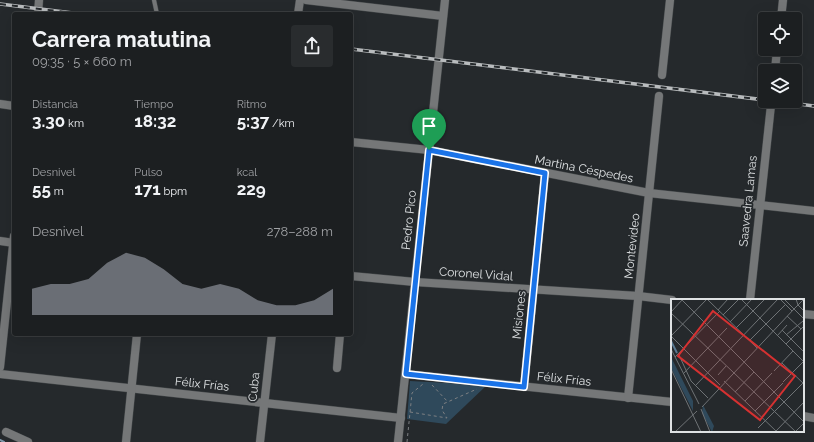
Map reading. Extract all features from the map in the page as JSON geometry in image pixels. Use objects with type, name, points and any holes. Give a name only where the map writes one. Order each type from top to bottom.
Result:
[{"type":"street","points":[[38,12],[39,0]]},
{"type":"street","points":[[298,12],[300,0]]},
{"type":"street","points":[[306,0],[367,4],[443,16]]},
{"type":"street","name":"Pedro Pico","points":[[398,442],[445,0]]},
{"type":"street","points":[[662,75],[670,0]]},
{"type":"street","points":[[782,12],[783,0]]},
{"type":"street","name":"Montevideo","points":[[628,398],[659,96]]},
{"type":"street","points":[[0,104],[12,106]]},
{"type":"street","name":"Saavedra Lamas","points":[[750,299],[771,108]]},
{"type":"street","name":"Martina Céspedes","points":[[353,142],[429,150],[649,193],[814,211]]},
{"type":"street","name":"Misiones","points":[[524,387],[545,173]]},
{"type":"street","points":[[0,241],[12,241]]},
{"type":"street","points":[[0,368],[12,259]]},
{"type":"street","name":"Coronel Vidal","points":[[353,276],[415,282],[638,296],[671,300]]},
{"type":"street","points":[[804,314],[814,315]]},
{"type":"street","points":[[126,442],[137,336]]},
{"type":"street","name":"Cuba","points":[[260,442],[272,336]]},
{"type":"street","points":[[337,368],[340,336]]},
{"type":"street","name":"Félix Frías","points":[[0,374],[401,418]]},
{"type":"street","name":"Félix Frías","points":[[406,374],[671,402]]},
{"type":"street","points":[[804,416],[814,418]]},
{"type":"street","points":[[6,432],[28,442]]},
{"type":"lane","points":[[154,0],[157,12]]},
{"type":"path","points":[[406,442],[412,393],[424,383]]},
{"type":"path","points":[[439,385],[431,384],[448,402]]},
{"type":"path","points":[[410,412],[447,418],[442,410],[443,404],[478,389],[470,388]]},
{"type":"shaded area","points":[[410,381],[487,385],[446,424],[407,419]]},
{"type":"waterway","points":[[0,440],[4,442]]},
{"type":"railway","points":[[0,4],[65,12]]},
{"type":"railway","points":[[353,49],[758,99]]},
{"type":"railway","points":[[802,104],[814,106]]},
{"type":"route","points":[[429,150],[545,173],[524,387],[406,374],[429,150]]}]
